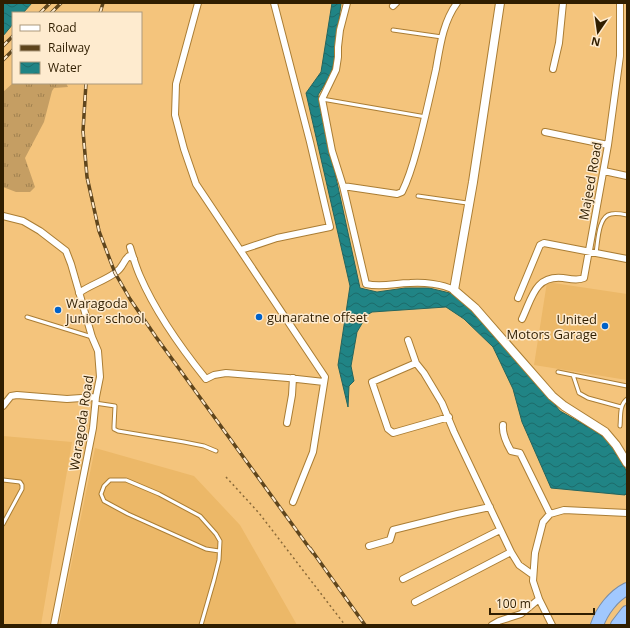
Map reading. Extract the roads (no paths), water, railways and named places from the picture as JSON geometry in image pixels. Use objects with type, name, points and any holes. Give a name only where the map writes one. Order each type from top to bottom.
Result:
[{"type":"highway","points":[[597,625],[612,600],[618,594],[627,589]]},
{"type":"highway","points":[[617,625],[627,612]]},
{"type":"street","points":[[198,3],[176,84],[176,115],[184,149],[196,184],[325,377],[313,452],[293,502]]},
{"type":"street","points":[[241,250],[277,238],[330,227],[310,142],[274,3]]},
{"type":"street","points":[[347,3],[340,30],[336,70],[322,99],[332,151],[343,186],[366,284],[376,286],[411,283],[433,285],[454,290],[475,308],[556,399],[582,419],[605,432],[616,445],[627,463]]},
{"type":"street","points":[[343,186],[397,194],[402,192],[409,179],[426,117],[442,37],[449,13],[456,3]]},
{"type":"street","points":[[454,290],[469,204],[500,3]]},
{"type":"street","points":[[554,69],[560,36],[563,3]]},
{"type":"street","name":"Majeed Road","points":[[522,319],[539,285],[546,279],[557,278],[578,280],[584,278],[604,171],[620,56],[620,3]]},
{"type":"street","points":[[544,132],[608,145]]},
{"type":"street","points":[[604,171],[627,176]]},
{"type":"street","name":"Waragoda Road","points":[[3,216],[23,221],[40,231],[66,251],[92,338],[98,351],[100,377],[93,428],[54,625]]},
{"type":"street","points":[[518,298],[540,245],[544,243],[627,258]]},
{"type":"street","points":[[130,247],[139,275],[168,327],[206,379],[214,375],[226,373],[324,382]]},
{"type":"street","points":[[79,293],[115,273],[122,267],[125,260],[129,256],[134,259]]},
{"type":"street","points":[[408,340],[416,364],[434,388],[449,417],[454,432],[511,552],[520,565],[533,575]]},
{"type":"street","points":[[416,364],[372,382],[388,429],[393,433],[402,432],[449,417]]},
{"type":"street","points":[[287,423],[292,396],[293,378]]},
{"type":"street","points":[[3,406],[11,396],[17,395],[96,400]]},
{"type":"street","points":[[503,425],[502,430],[508,446],[511,451],[520,454],[550,514]]},
{"type":"street","points":[[369,546],[390,540],[393,530],[490,507]]},
{"type":"street","points":[[552,625],[539,599],[533,581],[535,554],[543,522],[550,514],[564,510],[627,513]]},
{"type":"street","points":[[403,579],[500,530]]},
{"type":"street","points":[[414,602],[511,552]]},
{"type":"street","points":[[492,625],[499,621],[521,614],[539,599]]},
{"type":"lane","points":[[393,30],[442,37]]},
{"type":"lane","points":[[322,99],[426,117]]},
{"type":"lane","points":[[418,196],[469,204]]},
{"type":"lane","points":[[596,253],[601,222],[606,216],[611,214],[627,215]]},
{"type":"lane","points":[[27,317],[92,338]]},
{"type":"lane","points":[[558,372],[627,386]]},
{"type":"lane","points":[[573,375],[579,393],[588,398],[621,407]]},
{"type":"lane","points":[[620,426],[621,407],[624,400],[627,399]]},
{"type":"lane","points":[[96,400],[115,406],[114,429],[118,431],[204,446],[216,451]]},
{"type":"lane","points":[[3,480],[20,482],[22,489],[3,524]]},
{"type":"lane","points":[[201,625],[214,580],[219,551],[220,542],[216,534],[200,516],[159,494],[126,480],[110,480],[104,486],[101,494],[104,501],[128,514],[206,550],[219,551]]},
{"type":"water","points":[[32,3],[24,12],[12,12],[12,25],[3,36],[3,4]]},
{"type":"water","points":[[332,3],[341,3],[334,62],[331,74],[318,95],[360,288],[377,292],[405,288],[429,288],[454,294],[503,341],[560,411],[599,433],[614,448],[627,472],[627,493],[625,495],[551,488],[522,422],[513,389],[493,347],[464,319],[446,307],[372,312],[367,315],[357,332],[351,366],[354,381],[349,386],[348,407],[338,365],[350,286],[306,93],[321,72]]},
{"type":"railway","points":[[41,12],[50,3]]},
{"type":"railway","points":[[52,12],[61,3]]},
{"type":"railway","points":[[100,12],[103,3]]},
{"type":"railway","points":[[3,46],[12,37]]},
{"type":"railway","points":[[3,60],[12,51]]},
{"type":"railway","points":[[86,84],[83,131],[87,177],[99,231],[115,273],[130,299],[156,337],[313,553]]},
{"type":"railway","points":[[310,548],[365,625]]},
{"type":"place","name":"Waragoda Junior school","points":[[58,310]]},
{"type":"place","name":"gunaratne offset","points":[[259,317]]},
{"type":"place","name":"United Motors Garage","points":[[605,326]]}]
